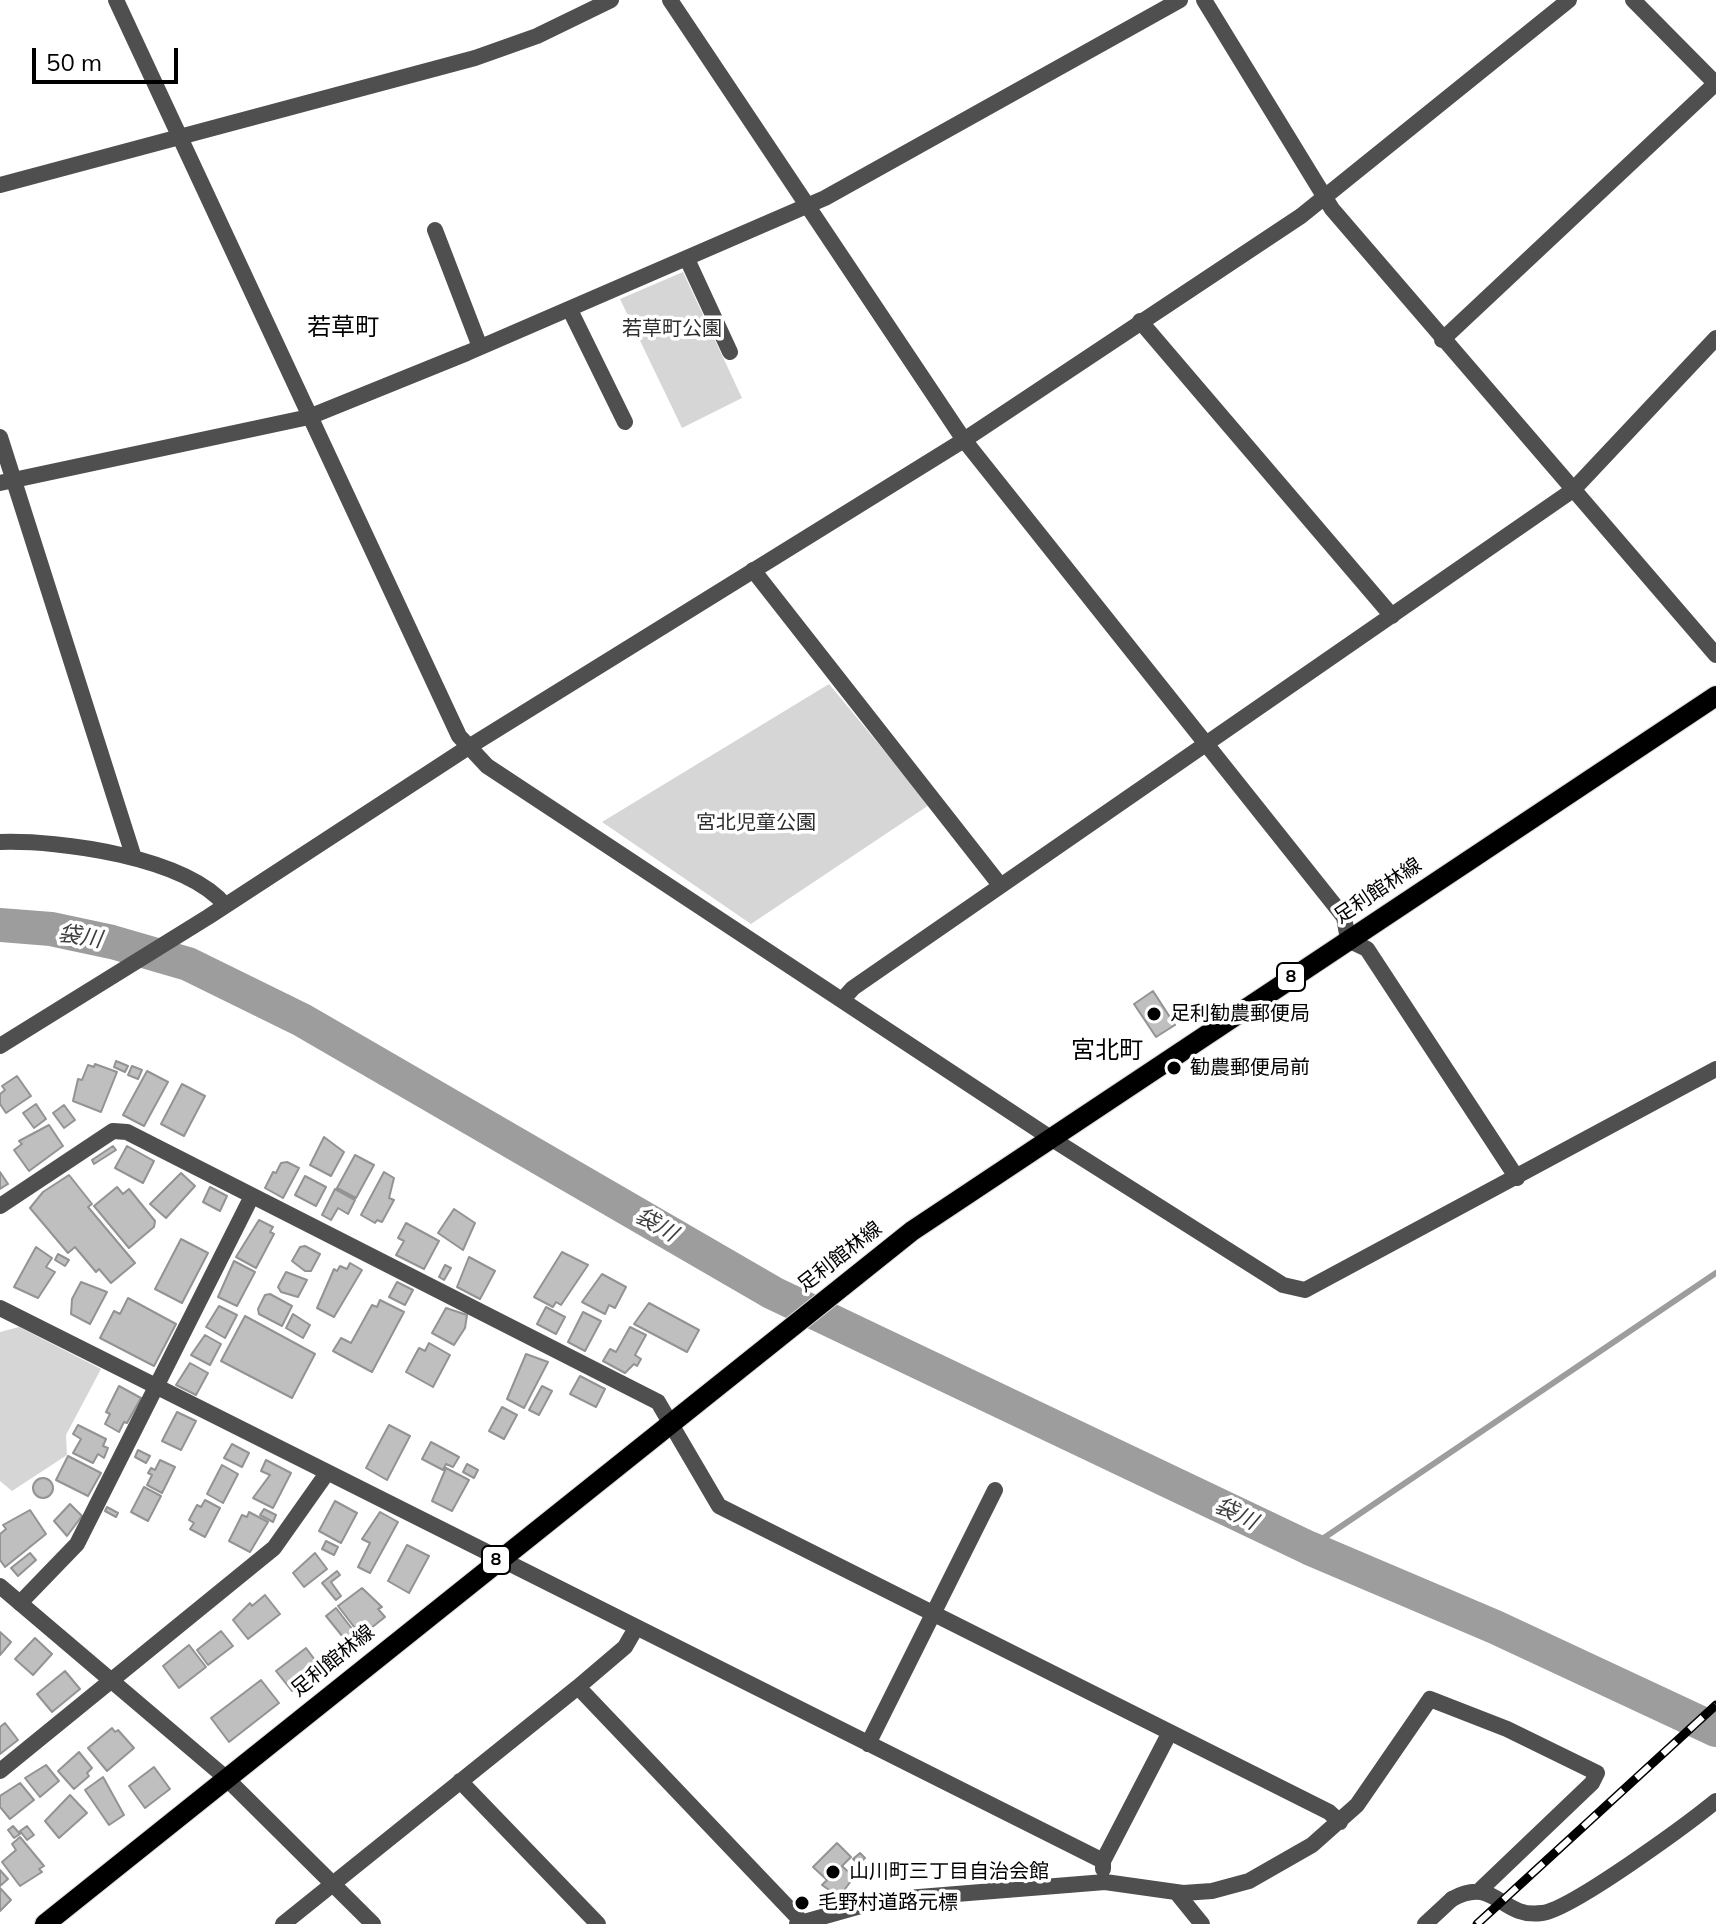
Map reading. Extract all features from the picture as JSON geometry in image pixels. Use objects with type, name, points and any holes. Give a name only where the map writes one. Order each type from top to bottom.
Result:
[{"type":"main road","name":"足利館林線","points":[[45,1924],[870,1264],[1049,1137],[1716,696]]},
{"type":"street","points":[[116,0],[309,417],[467,748],[487,766],[1049,1137],[1283,1285],[1305,1290],[1716,1069]]},
{"type":"street","points":[[0,185],[475,58],[537,36],[611,0]]},
{"type":"street","points":[[670,0],[964,440],[1344,917],[1348,940],[1367,949],[1517,1178]]},
{"type":"street","points":[[6,482],[309,417],[480,347],[808,206],[1180,0]]},
{"type":"street","points":[[1204,0],[1325,199],[1442,340],[1716,655]]},
{"type":"street","points":[[0,1046],[208,917],[467,748],[964,440],[1325,199],[1569,0]]},
{"type":"street","points":[[1442,340],[1716,84],[1633,0]]},
{"type":"street","points":[[435,230],[480,347]]},
{"type":"street","points":[[687,259],[730,352]]},
{"type":"street","points":[[570,310],[625,422]]},
{"type":"street","points":[[1140,321],[1392,616]]},
{"type":"street","points":[[842,1000],[853,988],[1000,885],[1573,490],[1716,338]]},
{"type":"street","points":[[0,437],[6,482],[134,858]]},
{"type":"street","points":[[753,570],[1000,885]]},
{"type":"street","points":[[0,842],[77,845],[134,858],[207,889],[225,905]]},
{"type":"street","points":[[0,1206],[113,1131],[127,1132],[658,1402],[719,1506],[1329,1812],[1340,1822]]},
{"type":"street","points":[[20,1603],[77,1544],[252,1196]]},
{"type":"street","points":[[4,1314],[156,1386],[1103,1861]]},
{"type":"street","points":[[0,1771],[274,1548],[327,1473]]},
{"type":"street","points":[[868,1744],[995,1490]]},
{"type":"street","points":[[0,1586],[226,1778],[373,1924]]},
{"type":"street","points":[[283,1924],[578,1687],[625,1647],[636,1628]]},
{"type":"street","points":[[578,1687],[799,1923],[882,1900],[1105,1882],[1176,1892],[1212,1891],[1249,1881],[1284,1864],[1340,1822],[1357,1805],[1430,1699],[1507,1729],[1597,1773],[1592,1783],[1481,1889]]},
{"type":"street","points":[[1105,1882],[1103,1861],[1170,1732]]},
{"type":"street","points":[[460,1781],[598,1924]]},
{"type":"street","points":[[1425,1924],[1452,1899],[1469,1889],[1481,1889],[1519,1910],[1543,1913],[1563,1906],[1630,1863],[1716,1801]]},
{"type":"street","points":[[1176,1892],[1202,1924]]},
{"type":"green space","name":"若草町公園","points":[[683,272],[742,398],[682,428],[620,299]]},
{"type":"green space","name":"宮北児童公園","points":[[829,684],[929,805],[751,924],[602,822]]},
{"type":"green space","points":[[19,1327],[101,1369],[66,1435],[67,1455],[12,1491],[0,1481],[0,1332]]},
{"type":"building","name":"足利勧農郵便局","points":[[1153,991],[1175,1025],[1156,1037],[1134,1004]]},
{"type":"building","points":[[116,1061],[128,1066],[125,1072],[114,1067]]},
{"type":"building","points":[[95,1064],[117,1072],[101,1112],[73,1101],[78,1079],[82,1080],[88,1065],[94,1067]]},
{"type":"building","points":[[132,1066],[142,1070],[138,1079],[128,1075]]},
{"type":"building","points":[[147,1071],[168,1082],[144,1126],[123,1115]]},
{"type":"building","points":[[17,1076],[31,1096],[6,1113],[0,1104],[0,1094],[5,1090],[2,1086]]},
{"type":"building","points":[[182,1084],[205,1096],[184,1136],[161,1124]]},
{"type":"building","points":[[36,1104],[46,1119],[34,1128],[23,1113]]},
{"type":"building","points":[[64,1105],[75,1120],[64,1128],[53,1113]]},
{"type":"building","points":[[49,1125],[63,1146],[29,1171],[14,1150],[22,1144],[19,1141]]},
{"type":"building","points":[[324,1137],[344,1152],[331,1176],[310,1165]]},
{"type":"building","points":[[113,1146],[116,1150],[94,1164],[92,1160]]},
{"type":"building","points":[[127,1146],[154,1161],[143,1183],[115,1168]]},
{"type":"building","points":[[355,1155],[374,1165],[356,1198],[337,1188]]},
{"type":"building","points":[[287,1162],[299,1168],[283,1198],[265,1188],[273,1172],[276,1173],[281,1163]]},
{"type":"building","points":[[0,1172],[8,1184],[0,1189]]},
{"type":"building","points":[[384,1172],[394,1178],[389,1198],[394,1200],[382,1222],[377,1220],[375,1223],[361,1215]]},
{"type":"building","points":[[181,1173],[195,1186],[166,1218],[150,1204]]},
{"type":"building","points":[[69,1175],[92,1204],[88,1207],[135,1263],[111,1283],[99,1269],[96,1272],[75,1247],[68,1253],[30,1208],[43,1192]]},
{"type":"building","points":[[305,1176],[326,1187],[316,1206],[295,1195]]},
{"type":"building","points":[[117,1187],[123,1194],[129,1189],[155,1221],[154,1227],[129,1248],[94,1206]]},
{"type":"building","points":[[210,1187],[227,1196],[220,1211],[203,1202]]},
{"type":"building","points":[[335,1189],[355,1200],[348,1214],[338,1208],[331,1220],[322,1215]]},
{"type":"building","points":[[454,1209],[475,1223],[463,1250],[438,1233]]},
{"type":"building","points":[[259,1220],[273,1227],[270,1232],[274,1234],[256,1268],[236,1257]]},
{"type":"building","points":[[406,1223],[439,1241],[424,1269],[396,1255],[404,1241],[398,1238]]},
{"type":"building","points":[[181,1239],[208,1253],[182,1303],[155,1289]]},
{"type":"building","points":[[305,1246],[320,1254],[311,1271],[305,1271],[292,1261],[300,1247]]},
{"type":"building","points":[[36,1247],[52,1258],[46,1267],[55,1272],[38,1298],[14,1287]]},
{"type":"building","points":[[562,1252],[588,1265],[561,1305],[556,1302],[553,1307],[534,1297]]},
{"type":"building","points":[[58,1254],[69,1260],[65,1266],[55,1260]]},
{"type":"building","points":[[469,1257],[495,1271],[480,1299],[457,1287]]},
{"type":"building","points":[[234,1261],[255,1272],[237,1306],[218,1297]]},
{"type":"building","points":[[350,1263],[362,1270],[334,1317],[317,1308],[334,1269],[337,1271],[340,1266],[347,1269]]},
{"type":"building","points":[[445,1265],[451,1268],[444,1280],[439,1277]]},
{"type":"building","points":[[286,1272],[307,1280],[298,1297],[281,1292],[278,1287]]},
{"type":"building","points":[[602,1274],[626,1287],[615,1308],[609,1305],[605,1314],[582,1302]]},
{"type":"building","points":[[81,1282],[107,1292],[90,1324],[71,1314],[72,1299]]},
{"type":"building","points":[[397,1282],[413,1290],[405,1305],[389,1297]]},
{"type":"building","points":[[270,1294],[292,1306],[282,1326],[259,1314],[258,1309],[265,1295]]},
{"type":"building","points":[[128,1298],[176,1324],[154,1366],[100,1338],[114,1311],[120,1314]]},
{"type":"building","points":[[380,1300],[404,1312],[372,1372],[333,1351],[341,1338],[351,1343],[372,1305],[377,1307]]},
{"type":"building","points":[[649,1303],[699,1330],[687,1352],[634,1324]]},
{"type":"building","points":[[219,1306],[237,1315],[225,1338],[206,1327]]},
{"type":"building","points":[[546,1307],[565,1317],[556,1334],[537,1324]]},
{"type":"building","points":[[446,1308],[467,1315],[465,1328],[454,1345],[432,1333]]},
{"type":"building","points":[[583,1312],[601,1321],[585,1351],[568,1342]]},
{"type":"building","points":[[293,1314],[310,1325],[303,1338],[286,1328]]},
{"type":"building","points":[[245,1316],[315,1354],[292,1398],[221,1361]]},
{"type":"building","points":[[630,1327],[646,1335],[635,1355],[641,1359],[637,1366],[634,1364],[625,1373],[603,1361],[610,1349],[616,1352]]},
{"type":"building","points":[[205,1335],[221,1344],[210,1365],[191,1355]]},
{"type":"building","points":[[429,1343],[450,1355],[433,1387],[406,1372],[419,1348],[425,1351]]},
{"type":"building","points":[[526,1354],[548,1362],[524,1408],[507,1399]]},
{"type":"building","points":[[190,1363],[208,1373],[196,1395],[176,1385]]},
{"type":"building","points":[[580,1376],[605,1389],[596,1407],[570,1394]]},
{"type":"building","points":[[119,1386],[141,1398],[119,1432],[105,1424],[110,1414],[106,1412]]},
{"type":"building","points":[[542,1386],[552,1391],[539,1415],[529,1410]]},
{"type":"building","points":[[502,1407],[517,1415],[504,1439],[489,1431]]},
{"type":"building","points":[[177,1412],[196,1421],[181,1450],[162,1441]]},
{"type":"building","points":[[78,1425],[106,1439],[103,1446],[108,1448],[104,1458],[98,1454],[93,1463],[73,1453],[81,1439],[73,1434]]},
{"type":"building","points":[[389,1425],[410,1436],[387,1480],[366,1468]]},
{"type":"building","points":[[431,1442],[459,1457],[453,1467],[446,1464],[443,1470],[422,1459]]},
{"type":"building","points":[[232,1444],[249,1453],[242,1467],[224,1458]]},
{"type":"building","points":[[138,1450],[150,1456],[146,1463],[135,1457]]},
{"type":"building","points":[[68,1456],[101,1473],[88,1496],[56,1480]]},
{"type":"building","points":[[160,1460],[175,1467],[162,1493],[147,1485],[152,1475],[148,1473],[151,1468],[155,1470]]},
{"type":"building","points":[[266,1460],[291,1473],[273,1508],[253,1498],[270,1475],[261,1471]]},
{"type":"building","points":[[467,1464],[478,1470],[474,1478],[463,1472]]},
{"type":"building","points":[[222,1465],[238,1474],[223,1503],[207,1494]]},
{"type":"building","points":[[446,1468],[469,1480],[452,1511],[432,1501]]},
{"type":"building","points":[[39,1478],[47,1478],[53,1488],[47,1498],[39,1498],[33,1492],[33,1484]]},
{"type":"building","points":[[144,1487],[161,1496],[148,1521],[131,1512]]},
{"type":"building","points":[[205,1500],[220,1508],[205,1537],[190,1529],[194,1523],[189,1520],[197,1505],[201,1507]]},
{"type":"building","points":[[335,1501],[357,1513],[341,1543],[319,1531]]},
{"type":"building","points":[[70,1504],[82,1516],[67,1536],[54,1521]]},
{"type":"building","points":[[107,1507],[118,1513],[116,1517],[105,1511]]},
{"type":"building","points":[[264,1509],[276,1515],[273,1522],[260,1515]]},
{"type":"building","points":[[30,1510],[46,1534],[5,1567],[0,1560],[0,1534],[6,1529],[3,1525]]},
{"type":"building","points":[[249,1512],[268,1522],[250,1552],[229,1541],[242,1515],[247,1517]]},
{"type":"building","points":[[380,1512],[398,1522],[370,1573],[358,1567],[370,1543],[362,1539]]},
{"type":"building","points":[[326,1541],[338,1547],[334,1555],[322,1549]]},
{"type":"building","points":[[407,1545],[429,1556],[409,1593],[388,1581]]},
{"type":"building","points":[[30,1553],[36,1560],[18,1576],[11,1568]]},
{"type":"building","points":[[315,1553],[327,1569],[304,1587],[293,1573]]},
{"type":"building","points":[[337,1571],[340,1575],[331,1582],[341,1596],[336,1600],[322,1583]]},
{"type":"building","points":[[362,1588],[382,1607],[378,1609],[385,1617],[361,1636],[338,1606]]},
{"type":"building","points":[[265,1595],[280,1614],[248,1639],[233,1620],[250,1603],[252,1606]]},
{"type":"building","points":[[336,1608],[356,1634],[347,1642],[326,1616]]},
{"type":"building","points":[[221,1631],[233,1646],[208,1665],[197,1650]]},
{"type":"building","points":[[0,1632],[11,1642],[0,1655]]},
{"type":"building","points":[[35,1638],[52,1654],[33,1675],[15,1659]]},
{"type":"building","points":[[189,1645],[206,1667],[179,1688],[163,1666]]},
{"type":"building","points":[[306,1648],[321,1668],[292,1691],[276,1671]]},
{"type":"building","points":[[65,1671],[80,1689],[52,1712],[37,1694]]},
{"type":"building","points":[[261,1680],[279,1703],[229,1742],[211,1718]]},
{"type":"building","points":[[5,1723],[18,1740],[0,1754],[0,1727]]},
{"type":"building","points":[[112,1728],[115,1732],[118,1730],[134,1748],[107,1771],[88,1748]]},
{"type":"building","points":[[79,1752],[92,1768],[87,1773],[89,1776],[74,1789],[58,1771]]},
{"type":"building","points":[[46,1765],[59,1781],[40,1797],[25,1778]]},
{"type":"building","points":[[154,1767],[170,1789],[145,1808],[129,1786]]},
{"type":"building","points":[[103,1777],[124,1815],[109,1825],[85,1790]]},
{"type":"building","points":[[20,1783],[34,1800],[10,1819],[0,1807],[0,1796]]},
{"type":"building","points":[[70,1795],[87,1813],[59,1838],[45,1821]]},
{"type":"building","points":[[13,1826],[20,1834],[14,1838],[8,1830]]},
{"type":"building","points":[[27,1826],[34,1835],[27,1840],[20,1831]]},
{"type":"building","points":[[20,1837],[44,1866],[39,1869],[42,1872],[20,1886],[2,1862],[16,1850],[12,1844]]},
{"type":"building","name":"山川町三丁目自治会館","points":[[837,1843],[851,1857],[842,1866],[854,1877],[839,1897],[822,1885],[827,1880],[813,1867]]},
{"type":"building","points":[[860,1853],[865,1858],[859,1864],[853,1859]]},
{"type":"building","points":[[0,1870],[8,1879],[0,1886]]},
{"type":"building","points":[[0,1888],[11,1900],[0,1911]]},
{"type":"waterway","name":"袋川","points":[[0,925],[51,929],[112,942],[188,964],[302,1020],[773,1293],[1309,1548],[1495,1627],[1716,1730]]},
{"type":"waterway","name":"袋川","points":[[1309,1548],[1716,1273]]},
{"type":"railway","points":[[1477,1924],[1716,1705]]},
{"type":"place","name":"足利勧農郵便局","points":[[1154,1014]]},
{"type":"place","name":"勧農郵便局前","points":[[1174,1068]]},
{"type":"place","name":"山川町三丁目自治会館","points":[[833,1872]]},
{"type":"place","name":"毛野村道路元標","points":[[802,1903]]},
{"type":"district","name":"若草町","points":[[343,328]]},
{"type":"district","name":"宮北町","points":[[1107,1051]]}]
